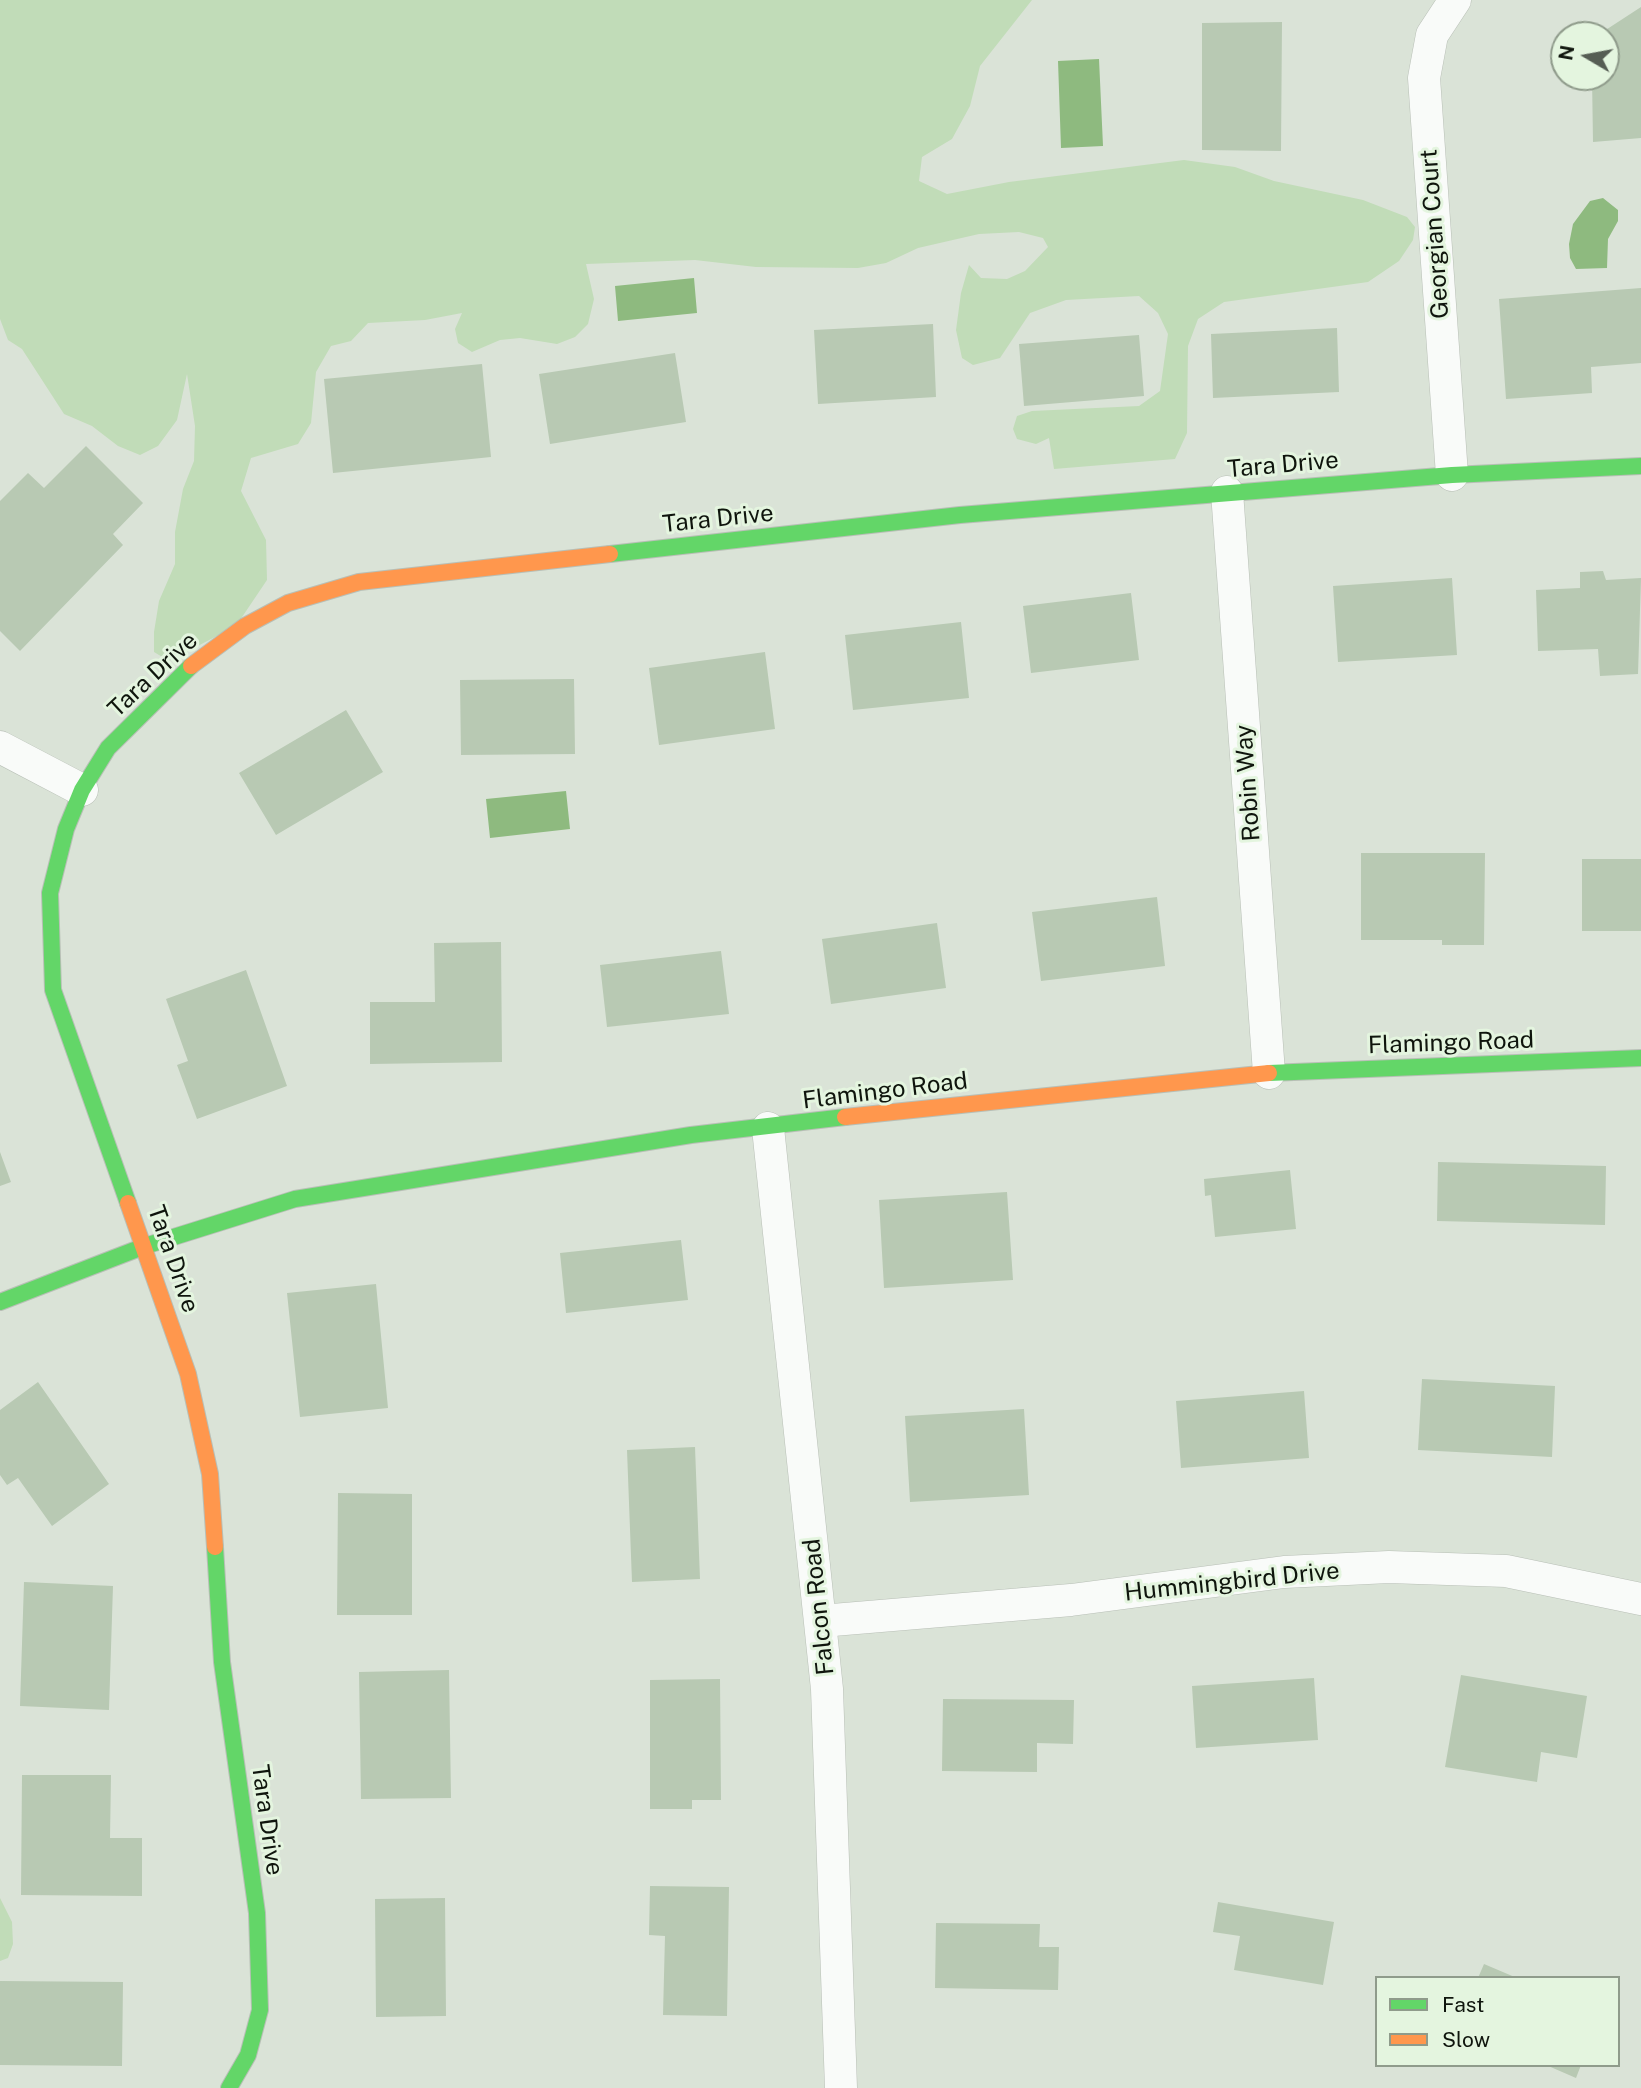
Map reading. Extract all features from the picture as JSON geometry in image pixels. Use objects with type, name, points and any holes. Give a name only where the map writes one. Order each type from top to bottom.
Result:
[{"type":"street","name":"Georgian Court","points":[[1452,475],[1424,78],[1432,35],[1455,0]]},
{"type":"street","name":"Tara Drive","points":[[229,2088],[248,2055],[260,2010],[257,1913],[222,1662],[210,1474],[188,1374],[54,990],[50,893],[66,830],[82,790],[108,748],[181,674],[245,626],[288,603],[359,582],[960,515],[1452,475],[1641,466]]},
{"type":"street","name":"Robin Way","points":[[1227,492],[1269,1073]]},
{"type":"street","points":[[0,747],[82,790]]},
{"type":"street","name":"Flamingo Road","points":[[0,1302],[145,1246],[295,1199],[691,1135],[920,1108],[1269,1073],[1641,1058]]},
{"type":"street","name":"Falcon Road","points":[[768,1128],[827,1689],[841,2088]]},
{"type":"street","name":"Hummingbird Drive","points":[[821,1621],[1071,1600],[1284,1572],[1388,1567],[1506,1572],[1641,1599]]},
{"type":"shaded area","points":[[0,0],[1032,0],[980,66],[970,106],[952,139],[922,157],[919,181],[947,194],[1009,182],[1184,160],[1235,167],[1274,181],[1363,200],[1407,217],[1415,227],[1413,240],[1399,261],[1368,282],[1224,302],[1198,319],[1188,346],[1187,433],[1175,459],[1054,469],[1049,438],[1036,444],[1017,439],[1013,429],[1017,416],[1032,411],[1139,406],[1160,391],[1168,334],[1158,313],[1139,296],[1066,300],[1030,313],[1000,358],[973,365],[962,358],[956,330],[961,293],[969,265],[981,278],[1007,279],[1025,271],[1048,247],[1043,238],[1019,232],[979,234],[918,248],[886,263],[858,268],[756,267],[695,260],[586,264],[594,299],[588,324],[575,337],[557,344],[520,338],[500,340],[472,352],[458,343],[455,329],[462,313],[425,320],[368,323],[351,341],[331,346],[316,372],[311,423],[298,444],[251,458],[241,491],[266,540],[267,580],[236,626],[169,661],[154,652],[154,632],[159,601],[175,564],[175,532],[183,489],[194,461],[195,426],[187,374],[177,420],[158,446],[140,455],[118,446],[92,426],[64,414],[22,349],[8,340],[0,319]]},
{"type":"shaded area","points":[[1099,59],[1103,146],[1061,148],[1058,61]]},
{"type":"shaded area","points":[[1603,198],[1618,210],[1618,221],[1608,239],[1607,268],[1576,269],[1570,258],[1569,244],[1573,224],[1590,201]]},
{"type":"shaded area","points":[[694,278],[697,313],[618,321],[615,286]]},
{"type":"shaded area","points":[[566,791],[570,829],[490,838],[486,799]]},
{"type":"shaded area","points":[[0,1898],[12,1922],[13,1944],[8,1958],[0,1961]]},
{"type":"building","points":[[1641,7],[1641,138],[1593,142],[1592,91],[1620,91],[1620,21]]},
{"type":"building","points":[[1282,22],[1281,151],[1202,150],[1202,23]]},
{"type":"building","points":[[1641,288],[1641,363],[1591,367],[1592,393],[1506,399],[1499,299]]},
{"type":"building","points":[[933,324],[936,397],[818,404],[814,330]]},
{"type":"building","points":[[1337,328],[1339,392],[1213,398],[1211,334]]},
{"type":"building","points":[[1139,335],[1144,396],[1024,406],[1019,344]]},
{"type":"building","points":[[675,353],[686,422],[550,444],[539,374]]},
{"type":"building","points":[[482,364],[491,457],[333,473],[324,379]]},
{"type":"building","points":[[86,446],[143,503],[113,534],[123,545],[20,651],[0,631],[0,501],[28,473],[44,488]]},
{"type":"building","points":[[1603,571],[1606,580],[1641,578],[1638,674],[1600,676],[1598,649],[1538,651],[1536,590],[1580,588],[1580,572]]},
{"type":"building","points":[[1452,578],[1457,655],[1338,662],[1333,586]]},
{"type":"building","points":[[1131,593],[1139,660],[1031,673],[1023,606]]},
{"type":"building","points":[[961,622],[969,698],[853,710],[845,635]]},
{"type":"building","points":[[765,652],[775,729],[659,745],[649,668]]},
{"type":"building","points":[[574,679],[575,754],[461,755],[460,680]]},
{"type":"building","points":[[346,710],[383,772],[276,835],[239,773]]},
{"type":"building","points":[[1361,853],[1485,853],[1484,945],[1442,945],[1442,940],[1361,940]]},
{"type":"building","points":[[1582,859],[1641,859],[1641,931],[1582,931]]},
{"type":"building","points":[[1157,897],[1165,966],[1041,981],[1032,912]]},
{"type":"building","points":[[937,923],[946,988],[831,1004],[822,939]]},
{"type":"building","points":[[501,942],[502,1062],[370,1064],[370,1002],[435,1002],[434,943]]},
{"type":"building","points":[[721,951],[729,1014],[607,1027],[600,965]]},
{"type":"building","points":[[246,970],[287,1086],[197,1119],[177,1065],[188,1061],[166,999]]},
{"type":"building","points":[[0,1152],[11,1182],[0,1186]]},
{"type":"building","points":[[1438,1162],[1606,1166],[1605,1225],[1437,1221]]},
{"type":"building","points":[[1290,1170],[1296,1229],[1215,1237],[1211,1195],[1205,1196],[1204,1179]]},
{"type":"building","points":[[1007,1192],[1013,1280],[884,1288],[879,1200]]},
{"type":"building","points":[[681,1240],[688,1300],[566,1313],[560,1253]]},
{"type":"building","points":[[376,1284],[388,1408],[300,1417],[287,1293]]},
{"type":"building","points":[[1422,1379],[1555,1386],[1552,1457],[1418,1450]]},
{"type":"building","points":[[38,1382],[109,1484],[52,1526],[18,1478],[7,1485],[0,1475],[0,1410]]},
{"type":"building","points":[[1304,1391],[1309,1458],[1181,1468],[1176,1401]]},
{"type":"building","points":[[1024,1409],[1029,1495],[910,1502],[905,1416]]},
{"type":"building","points":[[695,1447],[700,1579],[632,1582],[627,1450]]},
{"type":"building","points":[[338,1493],[412,1494],[412,1615],[337,1615]]},
{"type":"building","points":[[24,1582],[113,1586],[109,1710],[20,1706]]},
{"type":"building","points":[[449,1670],[451,1798],[361,1799],[359,1672]]},
{"type":"building","points":[[1461,1675],[1587,1696],[1577,1758],[1541,1752],[1537,1782],[1445,1767]]},
{"type":"building","points":[[1314,1678],[1318,1740],[1196,1748],[1192,1686]]},
{"type":"building","points":[[720,1679],[721,1800],[692,1800],[692,1809],[650,1809],[650,1680]]},
{"type":"building","points":[[943,1699],[1074,1700],[1073,1744],[1037,1743],[1037,1772],[942,1771]]},
{"type":"building","points":[[22,1775],[111,1775],[110,1838],[142,1838],[142,1896],[21,1895]]},
{"type":"building","points":[[650,1886],[729,1887],[727,2016],[663,2015],[665,1936],[649,1935]]},
{"type":"building","points":[[445,1898],[446,2016],[376,2017],[375,1899]]},
{"type":"building","points":[[1218,1902],[1334,1922],[1323,1985],[1234,1970],[1240,1936],[1213,1932]]},
{"type":"building","points":[[936,1923],[1040,1924],[1039,1947],[1059,1947],[1058,1990],[935,1988]]},
{"type":"building","points":[[1484,1964],[1512,1976],[1479,1976]]},
{"type":"building","points":[[0,1981],[123,1982],[122,2066],[0,2065]]},
{"type":"building","points":[[1551,2067],[1580,2067],[1576,2078]]},
{"type":"traffic: fast","points":[[610,554],[960,515],[1452,475],[1641,466]]},
{"type":"traffic: fast","points":[[128,1203],[53,990],[50,893],[66,829],[82,790],[108,748],[191,666]]},
{"type":"traffic: fast","points":[[1269,1073],[1641,1058]]},
{"type":"traffic: fast","points":[[0,1302],[145,1246],[295,1199],[691,1135],[845,1117]]},
{"type":"traffic: fast","points":[[215,1547],[222,1662],[257,1913],[260,2010],[248,2055],[229,2088]]},
{"type":"traffic: slow","points":[[191,666],[245,626],[288,603],[359,582],[610,554]]},
{"type":"traffic: slow","points":[[845,1117],[1269,1073]]},
{"type":"traffic: slow","points":[[128,1203],[188,1374],[210,1474],[215,1547]]}]
